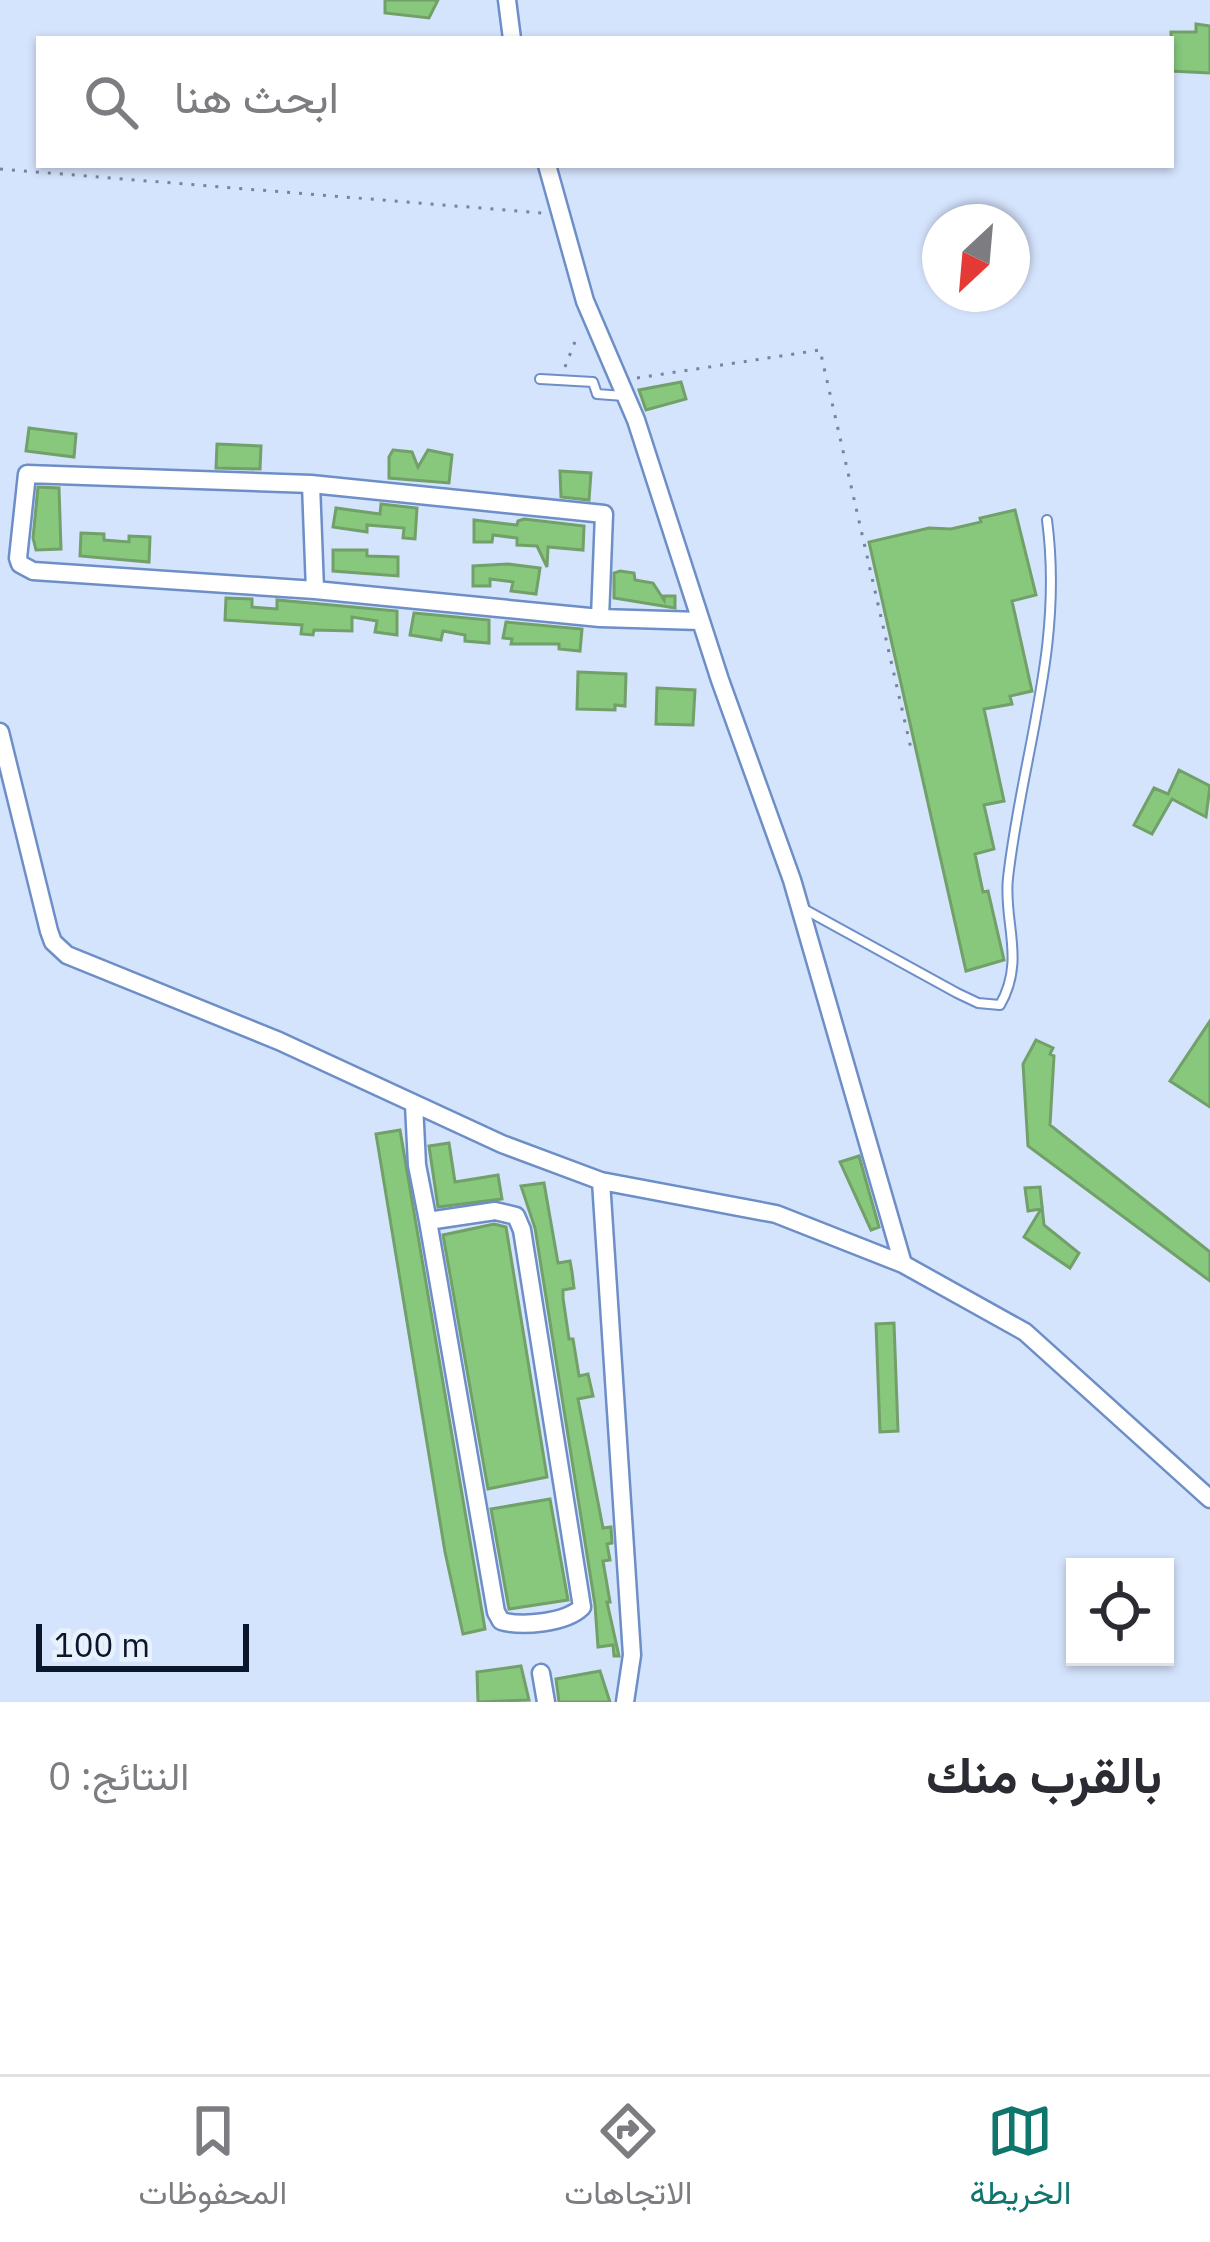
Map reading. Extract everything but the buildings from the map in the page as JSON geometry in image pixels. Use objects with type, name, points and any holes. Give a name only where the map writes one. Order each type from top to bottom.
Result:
[{"type":"street","points":[[507,0],[512,36]]},
{"type":"street","points":[[548,168],[585,301],[623,389],[800,907],[903,1264]]},
{"type":"street","points":[[601,618],[604,514],[310,484],[26,474],[18,558],[33,571],[315,590],[601,618],[700,621]]},
{"type":"street","points":[[310,484],[315,590]]},
{"type":"street","points":[[0,732],[49,931],[59,949],[279,1040],[502,1144],[601,1180],[776,1214],[903,1264],[1045,1347],[1210,1499]]},
{"type":"street","points":[[415,1103],[416,1165],[496,1612],[500,1621],[515,1624],[571,1616],[582,1607],[522,1230],[515,1216],[495,1211],[428,1221]]},
{"type":"street","points":[[601,1180],[632,1655],[625,1702]]},
{"type":"street","points":[[541,1673],[545,1702]]},
{"type":"lane","points":[[540,379],[593,382],[597,394],[623,389]]},
{"type":"lane","points":[[800,907],[957,993],[978,1003],[1000,1005],[1010,978],[1014,932],[1007,882],[1052,620],[1047,520]]},
{"type":"path","points":[[0,169],[561,215]]},
{"type":"path","points":[[560,380],[578,334]]},
{"type":"path","points":[[623,389],[820,350],[912,753]]}]
